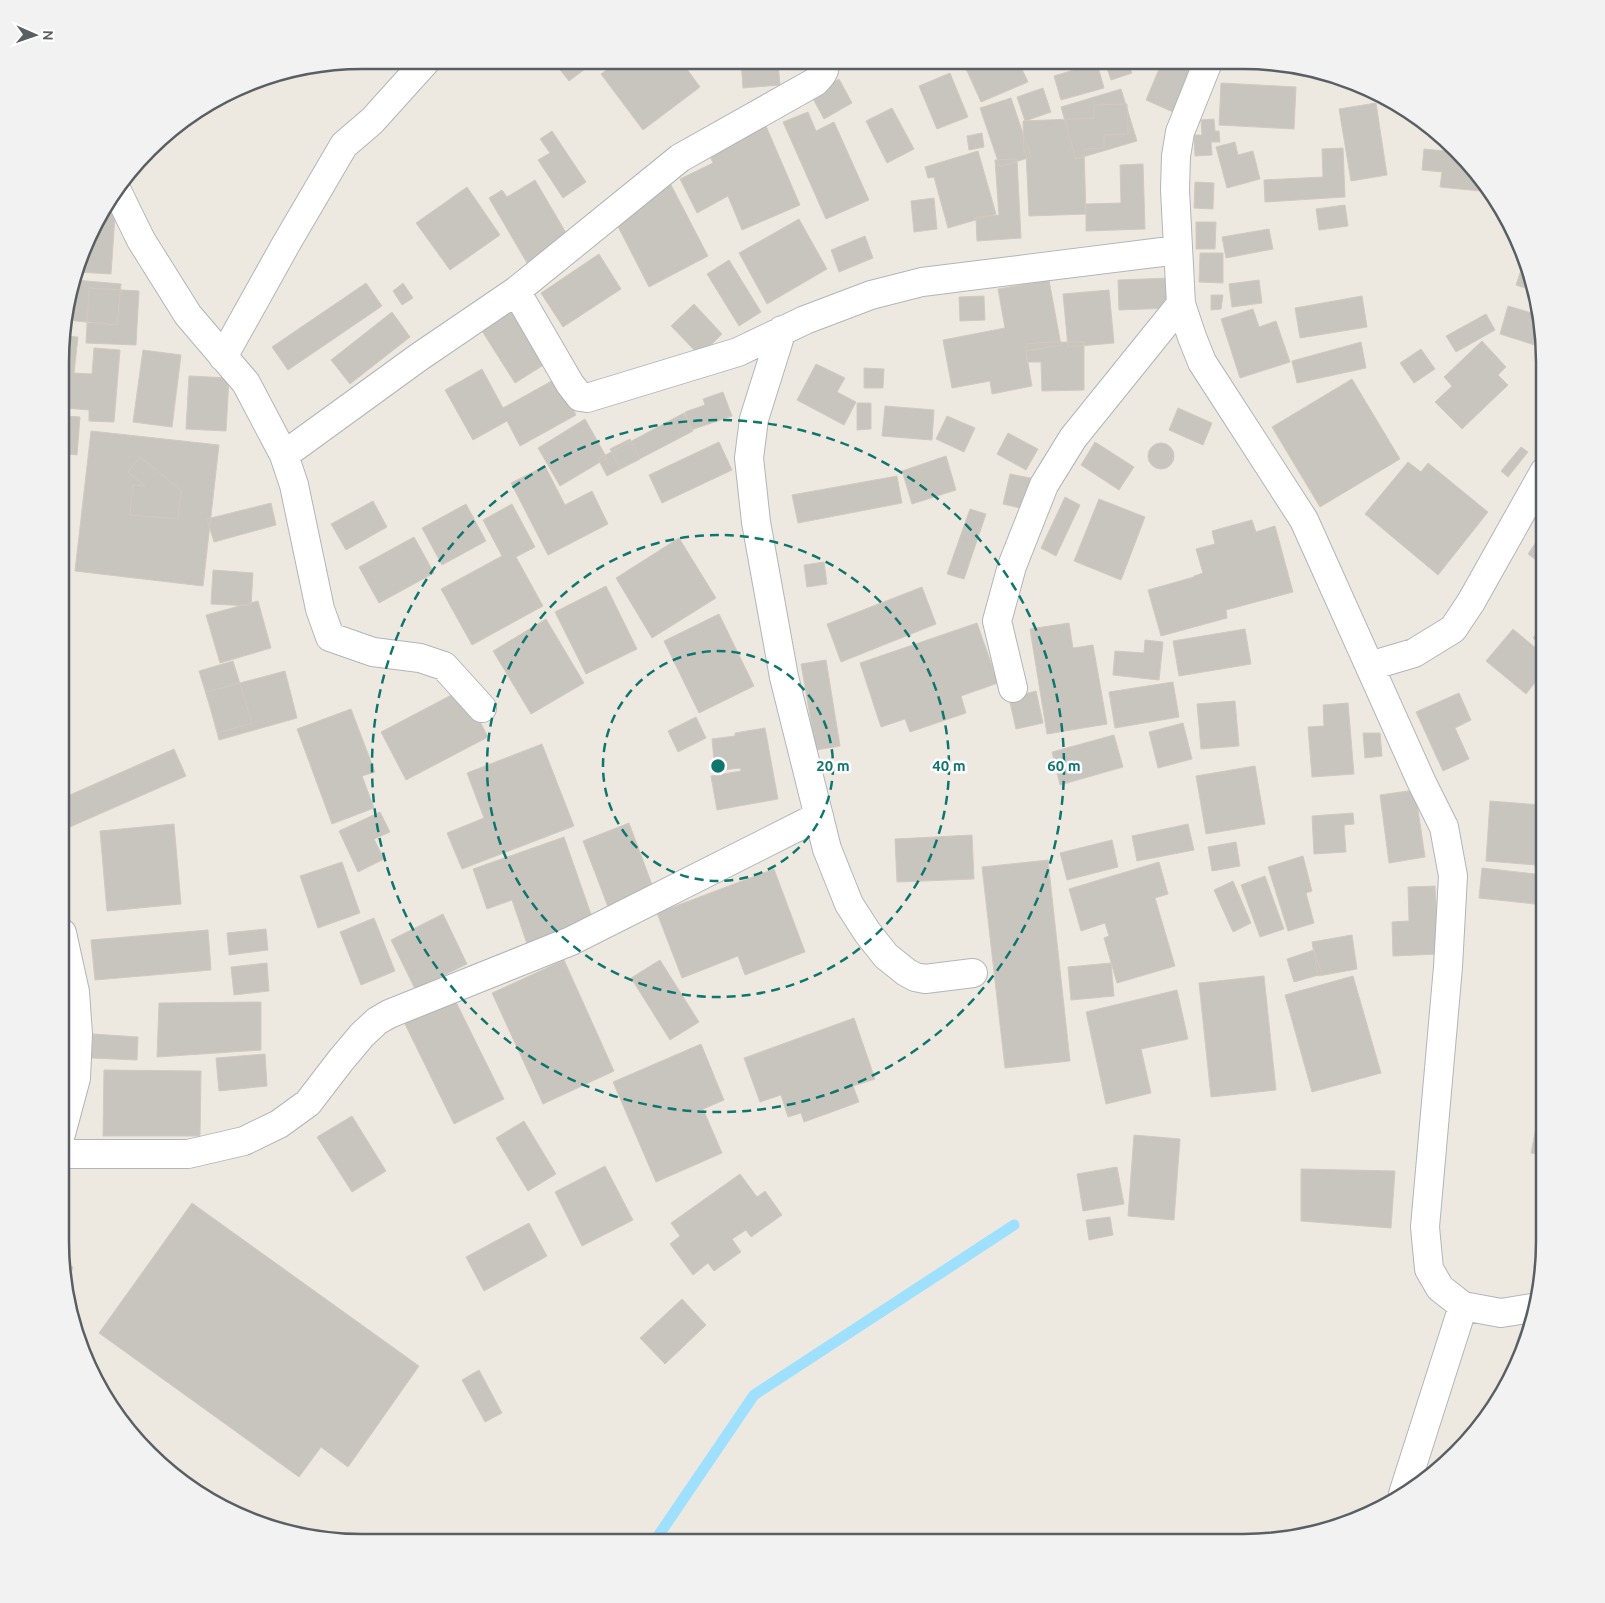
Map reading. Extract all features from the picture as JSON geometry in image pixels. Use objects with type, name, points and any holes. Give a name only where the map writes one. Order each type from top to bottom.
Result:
[{"type":"street","points":[[223,357],[290,236],[344,145],[372,121],[420,69]]},
{"type":"street","points":[[284,455],[419,357],[516,291],[680,158],[815,82],[825,69]]},
{"type":"street","points":[[1205,69],[1180,132],[1176,156],[1175,190],[1181,304],[1202,362],[1304,520],[1444,827],[1453,876],[1448,967],[1424,1227],[1429,1269],[1440,1288],[1463,1306],[1501,1314],[1528,1309]]},
{"type":"street","points":[[120,197],[141,240],[188,315],[246,383],[284,455],[294,484],[320,609],[330,636],[373,652],[420,658],[444,666],[482,708]]},
{"type":"street","points":[[516,291],[570,384],[580,397],[583,398],[738,352],[805,320],[871,295],[922,282],[1178,250]]},
{"type":"street","points":[[1013,688],[997,621],[1012,566],[1044,485],[1073,438],[1181,304]]},
{"type":"street","points":[[782,330],[754,419],[749,458],[756,522],[784,677],[827,849],[849,904],[867,932],[886,956],[906,972],[915,977],[925,979],[973,973]]},
{"type":"street","points":[[1370,666],[1414,653],[1453,629],[1471,602],[1536,486]]},
{"type":"street","points":[[69,1154],[188,1154],[244,1140],[279,1124],[308,1103],[341,1060],[377,1021],[389,1014],[571,941],[819,816]]},
{"type":"street","points":[[69,965],[75,992],[78,1034],[76,1078],[69,1104]]},
{"type":"street","points":[[1406,1485],[1463,1306]]},
{"type":"building","points":[[559,69],[585,69],[569,81]]},
{"type":"building","points":[[608,69],[687,69],[700,87],[643,130],[601,74]]},
{"type":"building","points":[[742,69],[779,69],[780,85],[743,88]]},
{"type":"building","points":[[966,69],[1022,69],[1028,82],[981,102]]},
{"type":"building","points":[[1077,69],[1099,69],[1104,88],[1061,100],[1054,76]]},
{"type":"building","points":[[1107,69],[1131,69],[1132,73],[1111,80]]},
{"type":"building","points":[[1159,69],[1191,69],[1173,112],[1146,100]]},
{"type":"building","points":[[950,73],[968,117],[937,129],[919,86]]},
{"type":"building","points":[[839,79],[852,103],[824,119],[811,95]]},
{"type":"building","points":[[1221,83],[1296,87],[1294,129],[1219,125]]},
{"type":"building","points":[[1043,88],[1051,112],[1025,121],[1017,97]]},
{"type":"building","points":[[1121,89],[1137,141],[1076,159],[1061,107]]},
{"type":"building","points":[[1011,98],[1031,157],[1000,167],[980,108]]},
{"type":"building","points":[[1376,103],[1387,175],[1351,181],[1339,109]]},
{"type":"building","points":[[1127,104],[1128,134],[1104,135],[1104,148],[1084,149],[1086,214],[1029,216],[1023,121],[1094,118],[1094,105]]},
{"type":"building","points":[[892,108],[914,149],[887,163],[866,121]]},
{"type":"building","points":[[808,112],[816,131],[834,122],[869,200],[826,219],[783,122]]},
{"type":"building","points":[[1214,119],[1215,131],[1219,131],[1220,142],[1211,142],[1212,155],[1195,156],[1194,135],[1202,135],[1201,120]]},
{"type":"building","points":[[766,126],[800,205],[742,230],[728,196],[697,213],[680,179],[713,163],[708,151]]},
{"type":"building","points":[[552,131],[586,182],[563,198],[538,160],[550,153],[540,139]]},
{"type":"building","points":[[982,133],[984,147],[969,150],[967,136]]},
{"type":"building","points":[[1235,142],[1238,155],[1253,151],[1260,179],[1227,188],[1216,147]]},
{"type":"building","points":[[1343,148],[1345,197],[1265,202],[1264,180],[1323,177],[1322,149]]},
{"type":"building","points":[[1424,149],[1445,151],[1464,169],[1482,191],[1440,187],[1442,172],[1422,170]]},
{"type":"building","points":[[978,151],[996,214],[948,228],[934,177],[928,178],[925,167]]},
{"type":"building","points":[[1017,159],[1021,238],[977,241],[976,217],[999,215],[995,160]]},
{"type":"building","points":[[1143,164],[1145,229],[1086,231],[1086,204],[1121,203],[1120,165]]},
{"type":"building","points":[[668,179],[708,256],[649,287],[609,209]]},
{"type":"building","points":[[535,180],[569,238],[527,263],[489,198],[502,190],[507,197]]},
{"type":"building","points":[[1195,182],[1214,183],[1213,209],[1194,208]]},
{"type":"building","points":[[467,187],[500,235],[450,270],[416,223]]},
{"type":"building","points":[[934,198],[937,229],[914,232],[911,201]]},
{"type":"building","points":[[116,202],[111,274],[83,272],[99,232]]},
{"type":"building","points":[[1345,205],[1348,226],[1319,230],[1316,209]]},
{"type":"building","points":[[799,219],[827,269],[767,304],[739,253]]},
{"type":"building","points":[[1196,222],[1216,222],[1215,249],[1196,249]]},
{"type":"building","points":[[1269,229],[1273,249],[1226,258],[1222,237]]},
{"type":"building","points":[[865,236],[873,258],[839,272],[831,250]]},
{"type":"building","points":[[1200,253],[1223,253],[1223,283],[1199,282]]},
{"type":"building","points":[[599,254],[621,289],[563,327],[541,293]]},
{"type":"building","points":[[729,260],[761,312],[739,326],[707,274]]},
{"type":"building","points":[[1521,269],[1527,289],[1516,285]]},
{"type":"building","points":[[1170,278],[1171,308],[1119,310],[1118,280]]},
{"type":"building","points":[[81,280],[121,284],[117,325],[72,321]]},
{"type":"building","points":[[1049,280],[1061,345],[1026,351],[1032,386],[992,394],[990,381],[952,388],[943,340],[1005,328],[998,289]]},
{"type":"building","points":[[1259,280],[1262,303],[1232,307],[1229,284]]},
{"type":"building","points":[[366,283],[382,306],[288,370],[272,347]]},
{"type":"building","points":[[403,283],[413,298],[402,305],[393,291]]},
{"type":"building","points":[[89,288],[139,291],[136,345],[86,343]]},
{"type":"building","points":[[1109,290],[1114,343],[1068,347],[1063,294]]},
{"type":"building","points":[[1211,295],[1223,295],[1221,309],[1211,310]]},
{"type":"building","points":[[984,296],[985,320],[960,321],[959,297]]},
{"type":"building","points":[[1362,296],[1367,327],[1300,338],[1295,308]]},
{"type":"building","points":[[511,297],[550,361],[515,383],[475,320]]},
{"type":"building","points":[[694,304],[722,334],[700,356],[671,326]]},
{"type":"building","points":[[1508,306],[1532,313],[1536,345],[1500,334]]},
{"type":"building","points":[[1253,309],[1259,327],[1276,321],[1290,362],[1240,378],[1221,319]]},
{"type":"building","points":[[392,312],[410,337],[350,384],[331,360]]},
{"type":"building","points":[[1486,314],[1495,330],[1456,352],[1446,336]]},
{"type":"building","points":[[70,336],[78,337],[74,373],[92,374],[94,348],[120,350],[114,422],[89,421],[89,410],[69,408]]},
{"type":"building","points":[[1482,341],[1506,367],[1498,375],[1508,385],[1462,429],[1435,402],[1452,386],[1444,377]]},
{"type":"building","points":[[1084,342],[1084,390],[1042,391],[1041,362],[1027,362],[1026,344]]},
{"type":"building","points":[[1361,342],[1366,368],[1297,383],[1292,361]]},
{"type":"building","points":[[1421,349],[1435,369],[1414,383],[1400,363]]},
{"type":"building","points":[[143,350],[181,355],[172,427],[133,422]]},
{"type":"building","points":[[816,364],[845,378],[837,392],[856,402],[844,425],[797,400]]},
{"type":"building","points":[[864,368],[884,369],[883,388],[864,388]]},
{"type":"building","points":[[482,369],[503,408],[557,378],[576,415],[520,446],[507,421],[473,440],[445,390]]},
{"type":"building","points":[[189,376],[229,378],[226,431],[186,429]]},
{"type":"building","points":[[1352,379],[1400,459],[1320,507],[1272,427]]},
{"type":"building","points":[[723,392],[732,416],[691,430],[685,412],[705,405],[703,399]]},
{"type":"building","points":[[857,403],[871,403],[871,429],[857,430]]},
{"type":"building","points":[[885,406],[934,410],[932,440],[882,436]]},
{"type":"building","points":[[1178,408],[1212,423],[1203,445],[1169,430]]},
{"type":"building","points":[[684,413],[693,431],[607,476],[598,459]]},
{"type":"building","points":[[69,416],[80,417],[77,455],[69,454]]},
{"type":"building","points":[[947,416],[975,428],[964,452],[936,439]]},
{"type":"building","points":[[585,419],[607,458],[560,486],[538,448]]},
{"type":"building","points":[[91,431],[219,445],[203,586],[75,571]]},
{"type":"building","points":[[1008,433],[1038,449],[1026,470],[997,454]]},
{"type":"building","points":[[630,439],[640,459],[620,469],[610,449]]},
{"type":"building","points":[[719,442],[732,470],[662,503],[649,475]]},
{"type":"building","points":[[1095,442],[1134,467],[1119,490],[1081,465]]},
{"type":"building","points":[[1161,443],[1170,447],[1174,456],[1170,465],[1161,469],[1152,465],[1148,456],[1152,447]]},
{"type":"building","points":[[1521,447],[1528,452],[1508,477],[1501,471]]},
{"type":"building","points":[[946,456],[956,490],[912,504],[902,471]]},
{"type":"building","points":[[140,457],[181,490],[178,519],[130,515],[133,485],[145,486],[128,472]]},
{"type":"building","points":[[1408,462],[1421,472],[1428,463],[1488,512],[1438,575],[1365,514]]},
{"type":"building","points":[[545,466],[565,505],[592,491],[608,524],[548,555],[511,483]]},
{"type":"building","points":[[1010,474],[1035,479],[1028,510],[1003,504]]},
{"type":"building","points":[[897,476],[902,503],[798,523],[792,495]]},
{"type":"building","points":[[1065,497],[1080,505],[1056,556],[1041,548]]},
{"type":"building","points":[[1099,499],[1145,517],[1121,580],[1074,561]]},
{"type":"building","points":[[373,501],[387,527],[346,550],[331,524]]},
{"type":"building","points":[[271,503],[276,525],[214,542],[207,519]]},
{"type":"building","points":[[466,504],[486,541],[442,565],[422,528]]},
{"type":"building","points":[[512,504],[535,547],[516,557],[543,606],[472,645],[441,589],[502,556],[483,520]]},
{"type":"building","points":[[970,509],[986,514],[964,579],[947,574]]},
{"type":"building","points":[[1252,520],[1256,532],[1275,526],[1293,592],[1226,610],[1227,618],[1161,636],[1148,590],[1203,573],[1196,549],[1215,544],[1212,531]]},
{"type":"building","points":[[414,537],[434,573],[379,603],[359,567]]},
{"type":"building","points":[[679,538],[716,598],[652,638],[616,578]]},
{"type":"building","points":[[1536,542],[1536,560],[1528,554]]},
{"type":"building","points":[[824,562],[827,584],[807,587],[804,565]]},
{"type":"building","points":[[213,570],[253,573],[251,606],[211,604]]},
{"type":"building","points":[[606,586],[637,649],[586,674],[555,612]]},
{"type":"building","points":[[922,587],[936,624],[841,662],[827,624]]},
{"type":"building","points":[[258,601],[271,648],[220,663],[206,615]]},
{"type":"building","points":[[719,614],[754,686],[699,713],[664,641]]},
{"type":"building","points":[[546,619],[584,683],[531,714],[493,651]]},
{"type":"building","points":[[977,623],[998,683],[961,696],[966,713],[910,732],[905,719],[881,727],[860,663]]},
{"type":"building","points":[[1069,623],[1073,648],[1093,645],[1107,724],[1047,734],[1030,629]]},
{"type":"building","points":[[1245,629],[1251,664],[1179,676],[1173,641]]},
{"type":"building","points":[[1513,629],[1536,648],[1536,681],[1526,694],[1486,661]]},
{"type":"building","points":[[1145,640],[1163,642],[1159,680],[1113,675],[1115,651],[1144,653]]},
{"type":"building","points":[[826,660],[840,746],[816,750],[801,664]]},
{"type":"building","points":[[233,661],[252,723],[218,733],[199,671]]},
{"type":"building","points":[[285,671],[297,718],[219,740],[206,692]]},
{"type":"building","points":[[1173,682],[1179,717],[1115,728],[1109,692]]},
{"type":"building","points":[[463,689],[488,737],[406,780],[381,732]]},
{"type":"building","points":[[1036,691],[1043,723],[1016,729],[1009,698]]},
{"type":"building","points":[[1459,693],[1471,720],[1455,728],[1469,759],[1443,771],[1416,712]]},
{"type":"building","points":[[1235,701],[1239,746],[1201,749],[1197,704]]},
{"type":"building","points":[[1348,703],[1354,774],[1312,777],[1308,727],[1324,726],[1323,705]]},
{"type":"building","points":[[351,709],[375,772],[362,776],[374,808],[332,824],[297,729]]},
{"type":"building","points":[[696,717],[706,738],[678,752],[668,731]]},
{"type":"building","points":[[1183,723],[1192,759],[1158,768],[1149,732]]},
{"type":"building","points":[[765,728],[778,799],[717,810],[711,776],[741,771],[740,768],[715,771],[712,739],[735,736],[735,733]]},
{"type":"building","points":[[1363,733],[1380,733],[1382,756],[1365,758]]},
{"type":"building","points":[[1114,735],[1123,767],[1060,785],[1052,752]]},
{"type":"building","points":[[542,744],[574,826],[462,869],[447,833],[484,818],[467,773]]},
{"type":"building","points":[[174,749],[186,776],[69,827],[69,795]]},
{"type":"building","points":[[1255,766],[1265,824],[1206,834],[1196,776]]},
{"type":"building","points":[[1415,790],[1425,857],[1389,863],[1380,795]]},
{"type":"building","points":[[1490,801],[1536,805],[1536,865],[1486,861]]},
{"type":"building","points":[[380,812],[390,832],[374,839],[384,859],[358,872],[339,831]]},
{"type":"building","points":[[1353,813],[1354,824],[1344,825],[1346,852],[1314,854],[1312,816]]},
{"type":"building","points":[[629,823],[654,890],[608,907],[583,841]]},
{"type":"building","points":[[174,824],[181,904],[107,911],[100,831]]},
{"type":"building","points":[[1188,824],[1194,850],[1137,861],[1132,836]]},
{"type":"building","points":[[972,835],[974,879],[897,882],[895,839]]},
{"type":"building","points":[[564,837],[593,920],[527,944],[512,900],[487,909],[473,869]]},
{"type":"building","points":[[1112,840],[1118,867],[1067,880],[1060,853]]},
{"type":"building","points":[[1236,842],[1240,866],[1212,871],[1208,847]]},
{"type":"building","points":[[1303,856],[1312,891],[1306,893],[1314,923],[1288,931],[1268,867]]},
{"type":"building","points":[[1048,860],[1070,1061],[1005,1068],[982,867]]},
{"type":"building","points":[[342,862],[360,913],[318,928],[300,876]]},
{"type":"building","points":[[1159,862],[1168,894],[1155,898],[1175,966],[1117,983],[1104,938],[1109,936],[1105,923],[1081,931],[1069,889]]},
{"type":"building","points":[[1482,868],[1536,874],[1536,904],[1479,898]]},
{"type":"building","points":[[774,869],[805,952],[745,975],[738,956],[682,978],[657,913]]},
{"type":"building","points":[[1265,876],[1284,929],[1260,937],[1241,885]]},
{"type":"building","points":[[1233,881],[1251,923],[1233,932],[1214,890]]},
{"type":"building","points":[[1435,886],[1439,954],[1393,956],[1392,922],[1409,921],[1408,887]]},
{"type":"building","points":[[443,914],[467,964],[415,989],[391,940]]},
{"type":"building","points":[[374,918],[395,971],[361,985],[340,932]]},
{"type":"building","points":[[266,929],[268,950],[229,955],[227,933]]},
{"type":"building","points":[[208,930],[211,970],[95,980],[91,940]]},
{"type":"building","points":[[1352,935],[1357,969],[1318,976],[1312,942]]},
{"type":"building","points":[[1314,950],[1322,974],[1294,982],[1287,959]]},
{"type":"building","points":[[564,960],[614,1071],[543,1104],[492,993]]},
{"type":"building","points":[[660,960],[699,1022],[670,1040],[631,978]]},
{"type":"building","points":[[267,963],[269,991],[234,995],[231,967]]},
{"type":"building","points":[[1111,963],[1114,996],[1071,1000],[1068,967]]},
{"type":"building","points":[[1264,976],[1276,1090],[1211,1097],[1199,983]]},
{"type":"building","points":[[1353,976],[1381,1073],[1312,1092],[1285,995]]},
{"type":"building","points":[[1177,990],[1188,1039],[1141,1049],[1151,1093],[1106,1104],[1086,1012]]},
{"type":"building","points":[[454,998],[504,1099],[454,1124],[404,1022]]},
{"type":"building","points":[[261,1002],[261,1050],[157,1057],[159,1003]]},
{"type":"building","points":[[854,1018],[875,1079],[853,1086],[859,1102],[804,1122],[801,1113],[788,1117],[781,1095],[760,1102],[744,1058]]},
{"type":"building","points":[[93,1034],[138,1037],[137,1060],[91,1058]]},
{"type":"building","points":[[701,1044],[724,1100],[703,1109],[722,1153],[656,1182],[613,1082]]},
{"type":"building","points":[[265,1054],[267,1086],[219,1091],[216,1058]]},
{"type":"building","points":[[104,1070],[201,1071],[200,1136],[103,1136]]},
{"type":"building","points":[[352,1116],[386,1171],[352,1192],[317,1137]]},
{"type":"building","points":[[524,1121],[556,1174],[528,1191],[496,1138]]},
{"type":"building","points":[[1536,1127],[1536,1154],[1531,1153]]},
{"type":"building","points":[[1134,1135],[1180,1139],[1174,1220],[1128,1216]]},
{"type":"building","points":[[605,1166],[633,1220],[582,1246],[555,1192]]},
{"type":"building","points":[[1117,1167],[1124,1204],[1083,1211],[1077,1174]]},
{"type":"building","points":[[1301,1169],[1395,1171],[1391,1228],[1301,1221]]},
{"type":"building","points":[[740,1174],[757,1197],[765,1191],[782,1215],[751,1237],[746,1230],[732,1239],[741,1252],[714,1271],[708,1263],[693,1275],[670,1244],[680,1236],[671,1223]]},
{"type":"building","points":[[192,1203],[419,1366],[348,1467],[321,1447],[299,1477],[99,1333]]},
{"type":"building","points":[[1110,1217],[1113,1235],[1089,1240],[1086,1220]]},
{"type":"building","points":[[529,1223],[547,1256],[484,1291],[466,1257]]},
{"type":"building","points":[[682,1299],[706,1325],[665,1364],[640,1338]]},
{"type":"building","points":[[479,1370],[502,1413],[485,1422],[462,1380]]},
{"type":"waterway","points":[[659,1534],[754,1395],[1014,1225]]}]
